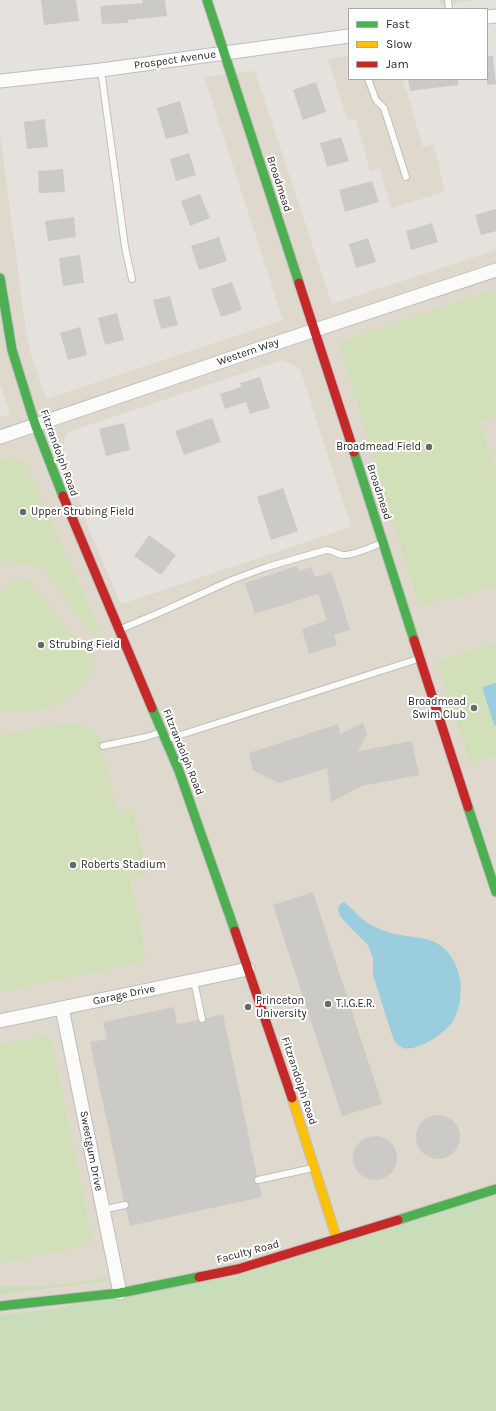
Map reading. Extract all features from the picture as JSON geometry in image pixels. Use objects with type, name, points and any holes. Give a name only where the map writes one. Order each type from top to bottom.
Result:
[{"type":"street","name":"Broadmead","points":[[207,0],[496,892]]},
{"type":"street","name":"Prospect Avenue","points":[[0,81],[101,70],[348,36]]},
{"type":"street","name":"Western Way","points":[[0,437],[314,330],[496,270]]},
{"type":"street","name":"Fitzrandolph Road","points":[[0,278],[12,350],[35,424],[72,520],[165,736],[196,818],[288,1085],[337,1239]]},
{"type":"street","name":"Garage Drive","points":[[0,1021],[248,969]]},
{"type":"street","name":"Sweetgum Drive","points":[[62,1008],[120,1293]]},
{"type":"street","name":"Faculty Road","points":[[0,1306],[120,1293],[238,1268],[337,1239],[496,1189]]},
{"type":"lane","points":[[101,70],[125,247],[132,280]]},
{"type":"lane","points":[[368,80],[376,100],[384,108],[406,177]]},
{"type":"lane","points":[[119,629],[216,587],[267,567],[326,550],[346,555],[383,543]]},
{"type":"lane","points":[[103,746],[146,737],[165,736],[420,658]]},
{"type":"lane","points":[[194,981],[202,1019]]},
{"type":"lane","points":[[258,1180],[314,1168]]},
{"type":"lane","points":[[102,1210],[125,1205]]},
{"type":"shaded area","points":[[439,0],[478,0],[440,5]]},
{"type":"shaded area","points":[[348,56],[348,80],[403,80],[423,147],[434,144],[445,192],[391,208],[380,169],[370,171],[356,119],[347,120],[328,59]]},
{"type":"shaded area","name":"Princeton University","points":[[255,71],[332,304],[496,250],[496,1411],[0,1411],[0,417],[10,414],[0,383],[0,132],[24,317],[31,354],[46,399],[283,320],[204,77]],"holes":[[[283,360],[300,369],[351,527],[121,604],[88,527],[62,448],[68,432]]]},
{"type":"green space","name":"Broadmead Field","points":[[496,289],[496,416],[480,423],[496,472],[496,586],[419,607],[338,342]]},
{"type":"green space","name":"Upper Strubing Field","points":[[13,457],[24,462],[104,640],[85,626],[42,568],[7,561],[0,566],[0,460]]},
{"type":"green space","name":"Strubing Field","points":[[18,578],[30,581],[96,664],[83,684],[70,697],[41,709],[10,712],[0,710],[0,593]]},
{"type":"green space","name":"Broadmead Swim Club","points":[[496,642],[496,755],[470,764],[437,661]]},
{"type":"green space","name":"Roberts Stadium","points":[[60,724],[84,725],[93,729],[97,733],[101,739],[117,812],[132,809],[148,873],[130,878],[146,954],[142,962],[0,992],[0,735]]},
{"type":"green space","points":[[45,1036],[51,1039],[92,1237],[88,1245],[0,1263],[0,1045]]},
{"type":"green space","points":[[496,1195],[496,1411],[0,1411],[0,1315],[62,1308]]},
{"type":"green space","points":[[108,1278],[108,1281],[0,1294],[0,1287],[40,1287]]},
{"type":"water","points":[[496,683],[496,725],[494,725],[482,687]]},
{"type":"water","points":[[344,902],[370,925],[403,936],[426,939],[434,942],[440,945],[452,958],[460,977],[461,990],[458,1010],[451,1024],[446,1030],[432,1040],[416,1047],[403,1048],[398,1045],[393,1038],[373,975],[373,958],[368,945],[340,916],[338,909],[340,904]]},
{"type":"building","points":[[41,0],[76,0],[79,21],[44,25]]},
{"type":"building","points":[[142,0],[165,0],[167,16],[128,20],[128,23],[102,24],[100,6],[143,3]]},
{"type":"building","points":[[488,56],[493,56],[496,84],[487,85]]},
{"type":"building","points":[[408,80],[458,80],[458,85],[410,91]]},
{"type":"building","points":[[316,82],[326,112],[303,120],[293,90]]},
{"type":"building","points":[[180,101],[189,133],[166,139],[157,108]]},
{"type":"building","points":[[45,119],[48,147],[27,149],[24,122]]},
{"type":"building","points":[[341,137],[349,161],[327,167],[320,143]]},
{"type":"building","points":[[189,153],[196,175],[176,181],[170,159]]},
{"type":"building","points":[[63,169],[65,192],[39,193],[38,171]]},
{"type":"building","points":[[372,181],[379,202],[345,212],[339,190]]},
{"type":"building","points":[[200,194],[210,218],[190,226],[181,201]]},
{"type":"building","points":[[496,209],[496,231],[481,235],[475,215]]},
{"type":"building","points":[[74,217],[76,237],[48,241],[45,221]]},
{"type":"building","points":[[432,223],[438,242],[411,250],[406,231]]},
{"type":"building","points":[[219,237],[227,261],[199,270],[191,246]]},
{"type":"building","points":[[368,238],[376,262],[356,268],[349,244]]},
{"type":"building","points":[[80,255],[84,283],[63,286],[59,258]]},
{"type":"building","points":[[232,282],[242,310],[221,317],[211,289]]},
{"type":"building","points":[[170,296],[178,325],[161,329],[153,300]]},
{"type":"building","points":[[117,313],[124,340],[105,345],[98,318]]},
{"type":"building","points":[[80,327],[87,355],[68,360],[60,333]]},
{"type":"building","points":[[260,377],[270,408],[250,414],[246,402],[225,409],[220,394],[241,387],[240,383]]},
{"type":"building","points":[[212,418],[221,442],[184,455],[175,431]]},
{"type":"building","points":[[124,423],[130,450],[106,456],[99,429]]},
{"type":"building","points":[[283,488],[298,531],[271,540],[257,497]]},
{"type":"building","points":[[149,535],[176,555],[161,575],[134,556]]},
{"type":"building","points":[[297,566],[299,571],[311,567],[315,577],[331,572],[350,630],[334,635],[337,645],[309,654],[302,629],[327,620],[318,594],[255,614],[245,583]]},
{"type":"building","points":[[363,723],[367,734],[358,751],[412,741],[419,775],[362,786],[331,802],[327,768],[279,783],[253,770],[249,753],[338,724],[340,734]]},
{"type":"building","name":"T.I.G.E.R.","points":[[313,892],[382,1104],[342,1116],[273,905]]},
{"type":"building","points":[[174,1007],[177,1024],[198,1020],[200,1023],[203,1023],[206,1021],[206,1018],[223,1014],[257,1176],[255,1177],[254,1181],[255,1183],[259,1184],[262,1197],[130,1226],[126,1209],[128,1208],[129,1204],[128,1202],[124,1201],[90,1042],[107,1039],[103,1022]]},
{"type":"building","points":[[438,1115],[450,1119],[456,1125],[460,1137],[456,1149],[450,1155],[438,1159],[426,1155],[420,1149],[416,1137],[420,1125],[426,1119]]},
{"type":"building","points":[[375,1136],[387,1140],[393,1146],[397,1158],[393,1170],[387,1176],[375,1180],[363,1176],[357,1170],[353,1158],[357,1146],[363,1140]]},
{"type":"traffic: fast","points":[[207,0],[299,283]]},
{"type":"traffic: fast","points":[[0,278],[12,350],[35,424],[63,496]]},
{"type":"traffic: fast","points":[[354,452],[414,640]]},
{"type":"traffic: fast","points":[[152,708],[179,771],[235,931]]},
{"type":"traffic: fast","points":[[468,807],[496,892]]},
{"type":"traffic: fast","points":[[398,1220],[496,1189]]},
{"type":"traffic: fast","points":[[0,1306],[120,1293],[199,1277]]},
{"type":"traffic: slow","points":[[292,1098],[337,1239]]},
{"type":"traffic: jam","points":[[299,283],[354,452]]},
{"type":"traffic: jam","points":[[63,496],[152,708]]},
{"type":"traffic: jam","points":[[414,640],[468,807]]},
{"type":"traffic: jam","points":[[235,931],[292,1098]]},
{"type":"traffic: jam","points":[[199,1277],[238,1269],[398,1220]]},
{"type":"place","name":"Broadmead Field","points":[[429,447]]},
{"type":"place","name":"Upper Strubing Field","points":[[23,512]]},
{"type":"place","name":"Strubing Field","points":[[41,645]]},
{"type":"place","name":"Broadmead Swim Club","points":[[474,708]]},
{"type":"place","name":"Roberts Stadium","points":[[73,865]]},
{"type":"place","name":"T.I.G.E.R.","points":[[328,1004]]},
{"type":"place","name":"Princeton University","points":[[248,1007]]}]
